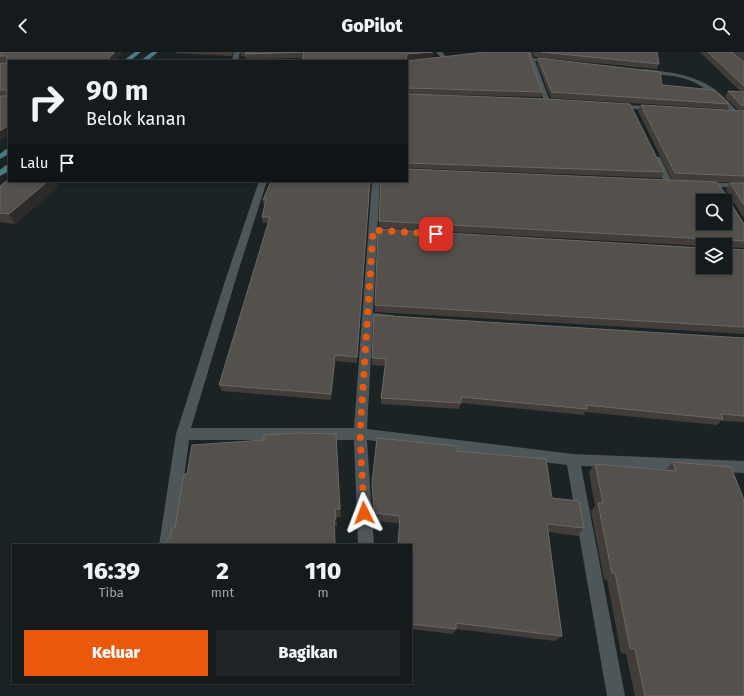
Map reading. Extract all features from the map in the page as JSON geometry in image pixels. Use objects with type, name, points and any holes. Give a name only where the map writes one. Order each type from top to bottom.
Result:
[{"type":"main road","points":[[127,60],[138,52]]},
{"type":"main road","points":[[144,60],[155,52]]},
{"type":"main road","points":[[439,60],[454,59]]},
{"type":"main road","points":[[0,174],[8,168]]},
{"type":"street","points":[[439,52],[446,60]]},
{"type":"street","points":[[529,52],[547,101]]},
{"type":"street","points":[[531,59],[562,62]]},
{"type":"street","points":[[638,70],[676,74],[692,78],[713,89],[733,114],[744,114]]},
{"type":"street","points":[[539,100],[555,101]]},
{"type":"street","points":[[609,105],[634,110],[662,109]]},
{"type":"street","points":[[655,155],[668,182]]},
{"type":"street","points":[[167,544],[183,434],[232,275],[263,182]]},
{"type":"street","points":[[366,544],[360,434],[367,316],[377,231],[376,182]]},
{"type":"street","points":[[696,184],[719,188],[744,186]]},
{"type":"street","points":[[367,316],[399,318]]},
{"type":"street","points":[[183,434],[360,434],[573,460],[744,467]]},
{"type":"street","points":[[573,460],[616,696]]},
{"type":"building","points":[[0,52],[115,52],[107,60],[8,60],[8,126],[0,131],[0,96],[7,96],[7,90],[0,90],[0,63],[7,63],[7,56],[0,56]]},
{"type":"building","points":[[246,52],[304,52],[245,54]]},
{"type":"building","points":[[304,52],[433,52],[407,54],[406,60],[302,60]]},
{"type":"building","points":[[485,52],[528,52],[542,92],[408,88],[408,61]]},
{"type":"building","points":[[541,52],[657,52],[659,64]]},
{"type":"building","points":[[708,52],[732,52],[744,62],[744,86]]},
{"type":"building","points":[[538,58],[660,72],[662,85],[715,90],[729,104],[552,92]]},
{"type":"building","points":[[728,91],[744,92],[744,105],[741,105]]},
{"type":"building","points":[[408,94],[548,99],[630,104],[664,172],[408,163]]},
{"type":"building","points":[[641,105],[744,111],[744,176],[675,173]]},
{"type":"building","points":[[408,169],[717,182],[726,194],[696,194],[696,230],[732,230],[732,205],[744,224],[744,241],[732,240],[732,238],[696,238],[379,221],[381,182],[408,182]]},
{"type":"building","points":[[8,180],[8,182],[47,182],[9,214],[0,213],[0,186]]},
{"type":"building","points":[[271,182],[370,182],[357,357],[335,355],[331,394],[219,385],[270,217],[262,217],[266,200],[263,200]]},
{"type":"building","points":[[730,183],[744,183],[744,205]]},
{"type":"building","points":[[378,229],[696,248],[696,274],[732,274],[732,249],[744,250],[744,327],[375,305]]},
{"type":"building","points":[[374,315],[744,338],[744,416],[721,414],[723,419],[586,405],[587,409],[461,397],[461,403],[381,398],[386,359],[372,358]]},
{"type":"building","points":[[298,433],[336,434],[340,509],[335,509],[335,544],[166,544],[167,539],[170,539],[172,528],[175,528],[184,474],[187,474],[192,445],[264,440],[264,435]]},
{"type":"building","points":[[377,438],[456,446],[456,451],[546,459],[552,498],[579,501],[584,528],[547,524],[562,636],[456,623],[456,629],[412,624],[412,544],[398,544],[400,516],[374,513],[372,483]]},
{"type":"building","points":[[673,462],[731,467],[744,500],[744,696],[645,696],[635,649],[630,648],[615,573],[612,573],[598,503],[603,503],[595,464],[676,471]]},
{"type":"route","points":[[364,513],[360,434],[373,230],[436,234]]}]
